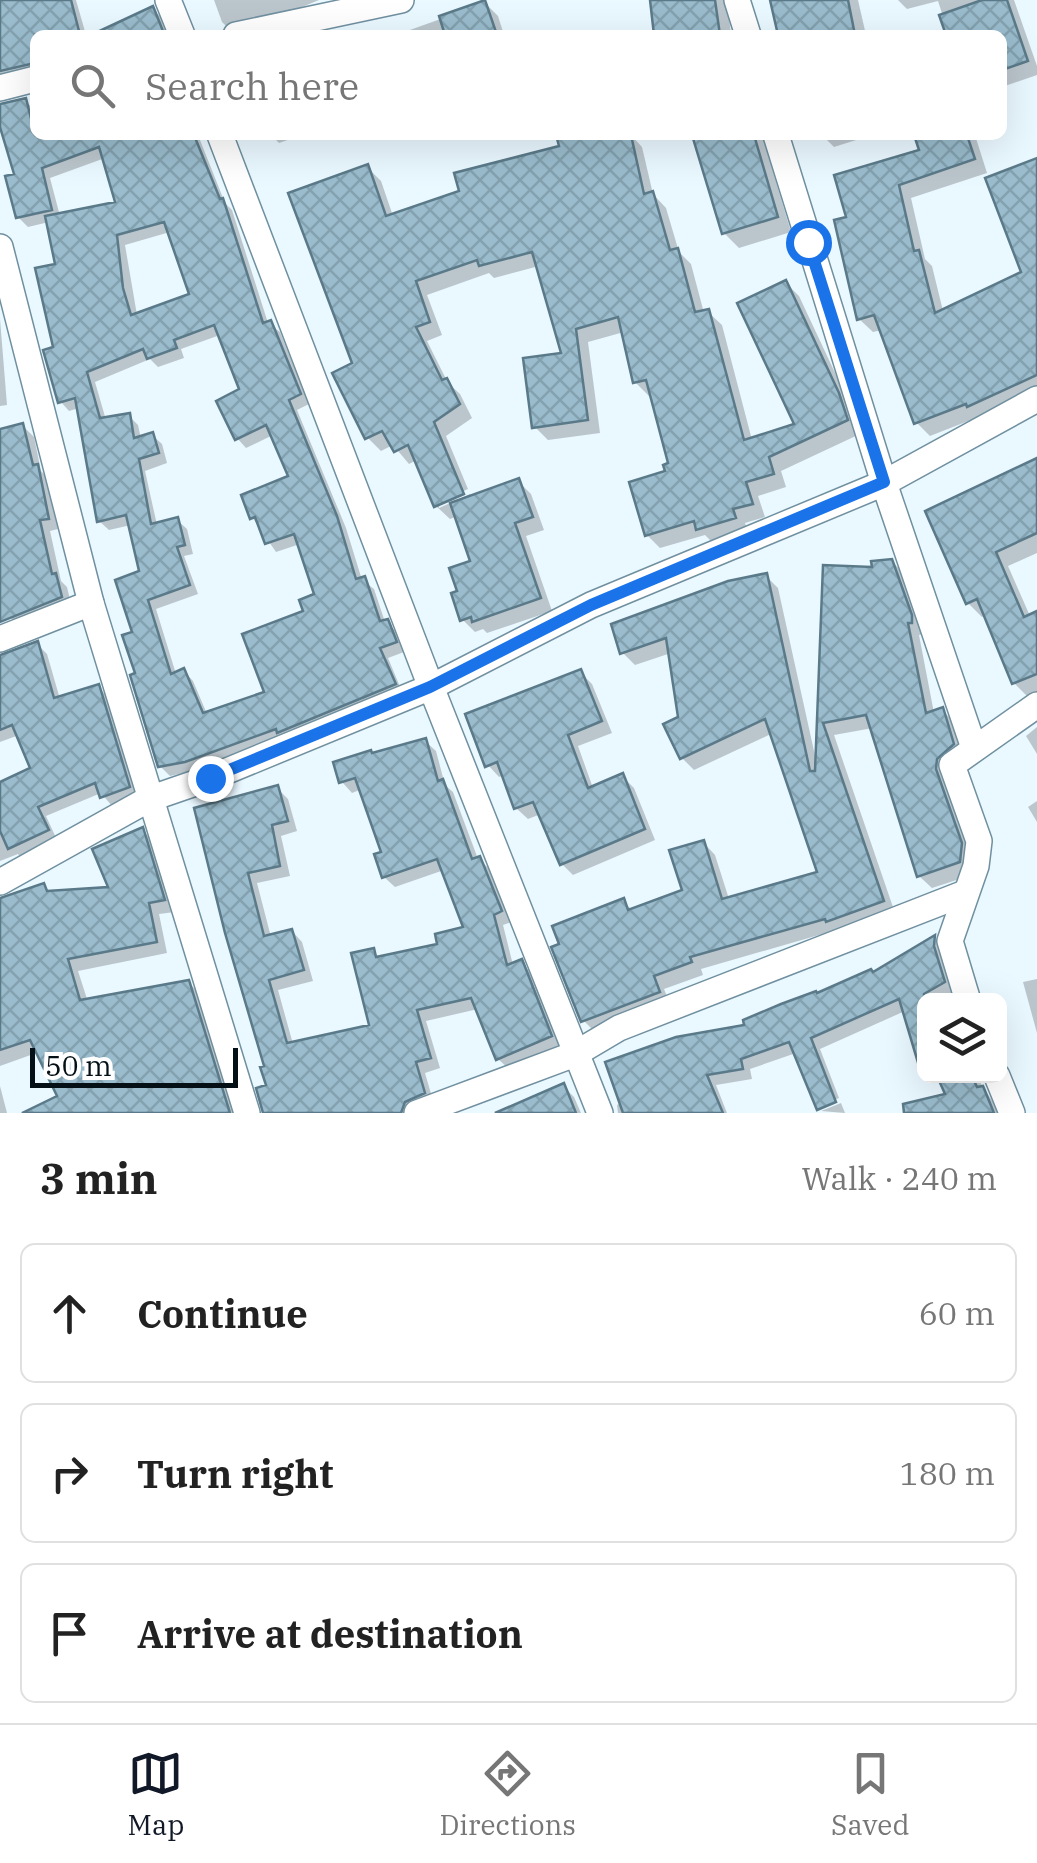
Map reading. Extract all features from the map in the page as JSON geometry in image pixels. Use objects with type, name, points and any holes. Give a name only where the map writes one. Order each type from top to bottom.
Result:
[{"type":"street","points":[[168,0],[180,30]]},
{"type":"street","points":[[260,30],[401,0]]},
{"type":"street","points":[[738,0],[747,30]]},
{"type":"street","points":[[0,88],[30,80]]},
{"type":"street","points":[[222,140],[430,687],[600,1113]]},
{"type":"street","points":[[778,140],[884,482],[974,748]]},
{"type":"street","points":[[0,246],[91,603],[247,1113]]},
{"type":"street","points":[[0,882],[150,799],[430,687],[591,605],[884,482],[1037,399]]},
{"type":"street","points":[[0,639],[91,603]]},
{"type":"street","points":[[966,993],[950,942],[976,866],[979,841],[952,766],[1037,705]]},
{"type":"street","points":[[417,1113],[574,1054],[619,1028],[965,893]]},
{"type":"street","points":[[999,1083],[1012,1113]]},
{"type":"building","points":[[0,0],[71,0],[79,30],[30,30],[30,64],[0,71]]},
{"type":"building","points":[[485,0],[495,30],[443,30],[439,16]]},
{"type":"building","points":[[650,0],[715,0],[719,30],[653,30]]},
{"type":"building","points":[[770,0],[848,0],[854,30],[777,30]]},
{"type":"building","points":[[982,0],[1007,0],[1028,61],[1007,68],[1007,30],[944,30],[939,15]]},
{"type":"building","points":[[153,6],[163,30],[102,30]]},
{"type":"building","points":[[26,98],[30,140],[196,140],[220,199],[223,198],[263,323],[271,320],[301,394],[289,400],[337,516],[356,579],[365,576],[380,621],[388,619],[397,642],[380,648],[396,684],[277,733],[276,729],[185,762],[158,767],[130,675],[135,673],[122,635],[132,632],[115,580],[139,571],[126,515],[97,522],[75,398],[58,403],[43,350],[53,347],[35,268],[55,264],[45,216],[115,202],[99,147],[42,168],[52,210],[16,218],[5,176],[14,174],[0,127],[0,104]],"holes":[[[164,222],[189,294],[131,315],[123,288],[117,235]],[[214,325],[239,389],[216,401],[235,440],[266,425],[288,476],[241,495],[265,544],[294,534],[314,594],[299,600],[303,611],[242,634],[264,692],[203,713],[184,668],[171,674],[148,600],[190,585],[177,547],[185,545],[178,517],[151,524],[139,459],[159,453],[153,432],[134,438],[130,413],[100,418],[87,372],[143,349],[147,359],[177,348],[174,340]]]},
{"type":"building","points":[[557,140],[632,140],[644,194],[653,191],[670,250],[678,248],[695,312],[709,309],[744,440],[794,424],[737,303],[786,280],[848,420],[769,457],[774,474],[746,482],[753,504],[733,509],[736,518],[696,530],[694,521],[645,536],[629,482],[665,471],[663,465],[668,463],[646,380],[633,383],[618,317],[576,329],[588,420],[532,428],[523,358],[561,353],[532,252],[479,266],[477,260],[416,281],[430,322],[416,327],[442,380],[447,378],[460,404],[434,422],[464,494],[434,507],[408,445],[394,452],[382,431],[365,439],[332,373],[352,363],[288,193],[368,164],[386,216],[459,191],[454,173],[559,146]]},
{"type":"building","points":[[694,140],[755,140],[778,217],[722,234]]},
{"type":"building","points":[[916,140],[969,140],[975,159],[899,185],[914,251],[919,250],[935,313],[1021,272],[985,178],[1037,158],[1037,375],[967,407],[966,404],[914,424],[874,315],[857,320],[834,220],[846,217],[834,175],[919,150]]},
{"type":"building","points":[[23,423],[33,465],[38,464],[49,519],[40,520],[52,574],[56,573],[62,597],[0,622],[0,429]]},
{"type":"building","points":[[1037,458],[1037,533],[996,552],[1024,617],[1037,611],[1037,674],[1012,684],[977,599],[966,604],[925,511]]},
{"type":"building","points":[[519,478],[533,517],[515,523],[541,598],[472,622],[471,617],[460,621],[451,593],[457,591],[449,568],[470,561],[450,503]]},
{"type":"building","points":[[892,559],[912,615],[912,623],[908,623],[926,713],[943,707],[954,744],[937,759],[936,769],[962,843],[960,862],[917,877],[866,715],[823,723],[884,901],[826,922],[825,919],[690,957],[692,962],[654,976],[660,992],[581,1022],[551,947],[559,944],[552,926],[624,898],[628,910],[682,890],[669,850],[704,840],[722,899],[817,872],[765,719],[680,759],[663,724],[678,717],[666,638],[620,654],[611,624],[728,581],[767,573],[810,771],[815,771],[823,565],[872,567],[871,561]]},
{"type":"building","points":[[38,641],[54,698],[99,684],[130,787],[100,798],[95,783],[38,807],[49,830],[8,849],[0,831],[0,782],[30,768],[12,725],[0,730],[0,655]]},
{"type":"building","points":[[581,669],[602,721],[568,735],[588,788],[623,773],[645,829],[560,865],[533,802],[514,809],[497,762],[485,767],[465,714]]},
{"type":"building","points":[[426,738],[438,781],[443,779],[472,859],[480,856],[502,911],[494,915],[507,965],[522,959],[552,1036],[496,1060],[471,998],[417,1010],[431,1058],[416,1062],[425,1093],[405,1102],[401,1113],[263,1113],[256,1088],[266,1085],[260,1067],[264,1066],[194,808],[278,785],[288,821],[272,825],[280,866],[248,873],[264,936],[292,929],[304,970],[269,980],[287,1043],[369,1025],[351,953],[374,948],[376,957],[437,944],[435,934],[463,927],[437,859],[382,878],[374,854],[381,852],[355,778],[339,783],[333,762]]},
{"type":"building","points":[[143,827],[165,900],[149,903],[157,942],[68,959],[80,1000],[189,980],[230,1113],[22,1113],[57,1096],[30,1040],[0,1050],[0,898],[44,883],[47,891],[108,887],[92,849]]},
{"type":"building","points":[[935,935],[934,946],[945,982],[926,993],[917,993],[917,1059],[899,999],[811,1038],[836,1102],[817,1110],[789,1042],[741,1059],[743,1069],[707,1075],[723,1113],[623,1113],[605,1062],[676,1037],[744,1025],[743,1020],[781,1004],[871,969],[873,972]]},
{"type":"building","points":[[564,1083],[576,1113],[495,1113]]},
{"type":"building","points":[[940,1083],[983,1086],[994,1113],[904,1113],[903,1104],[945,1094]]},
{"type":"route","points":[[210,778],[430,687],[591,605],[884,482],[808,242]]}]
